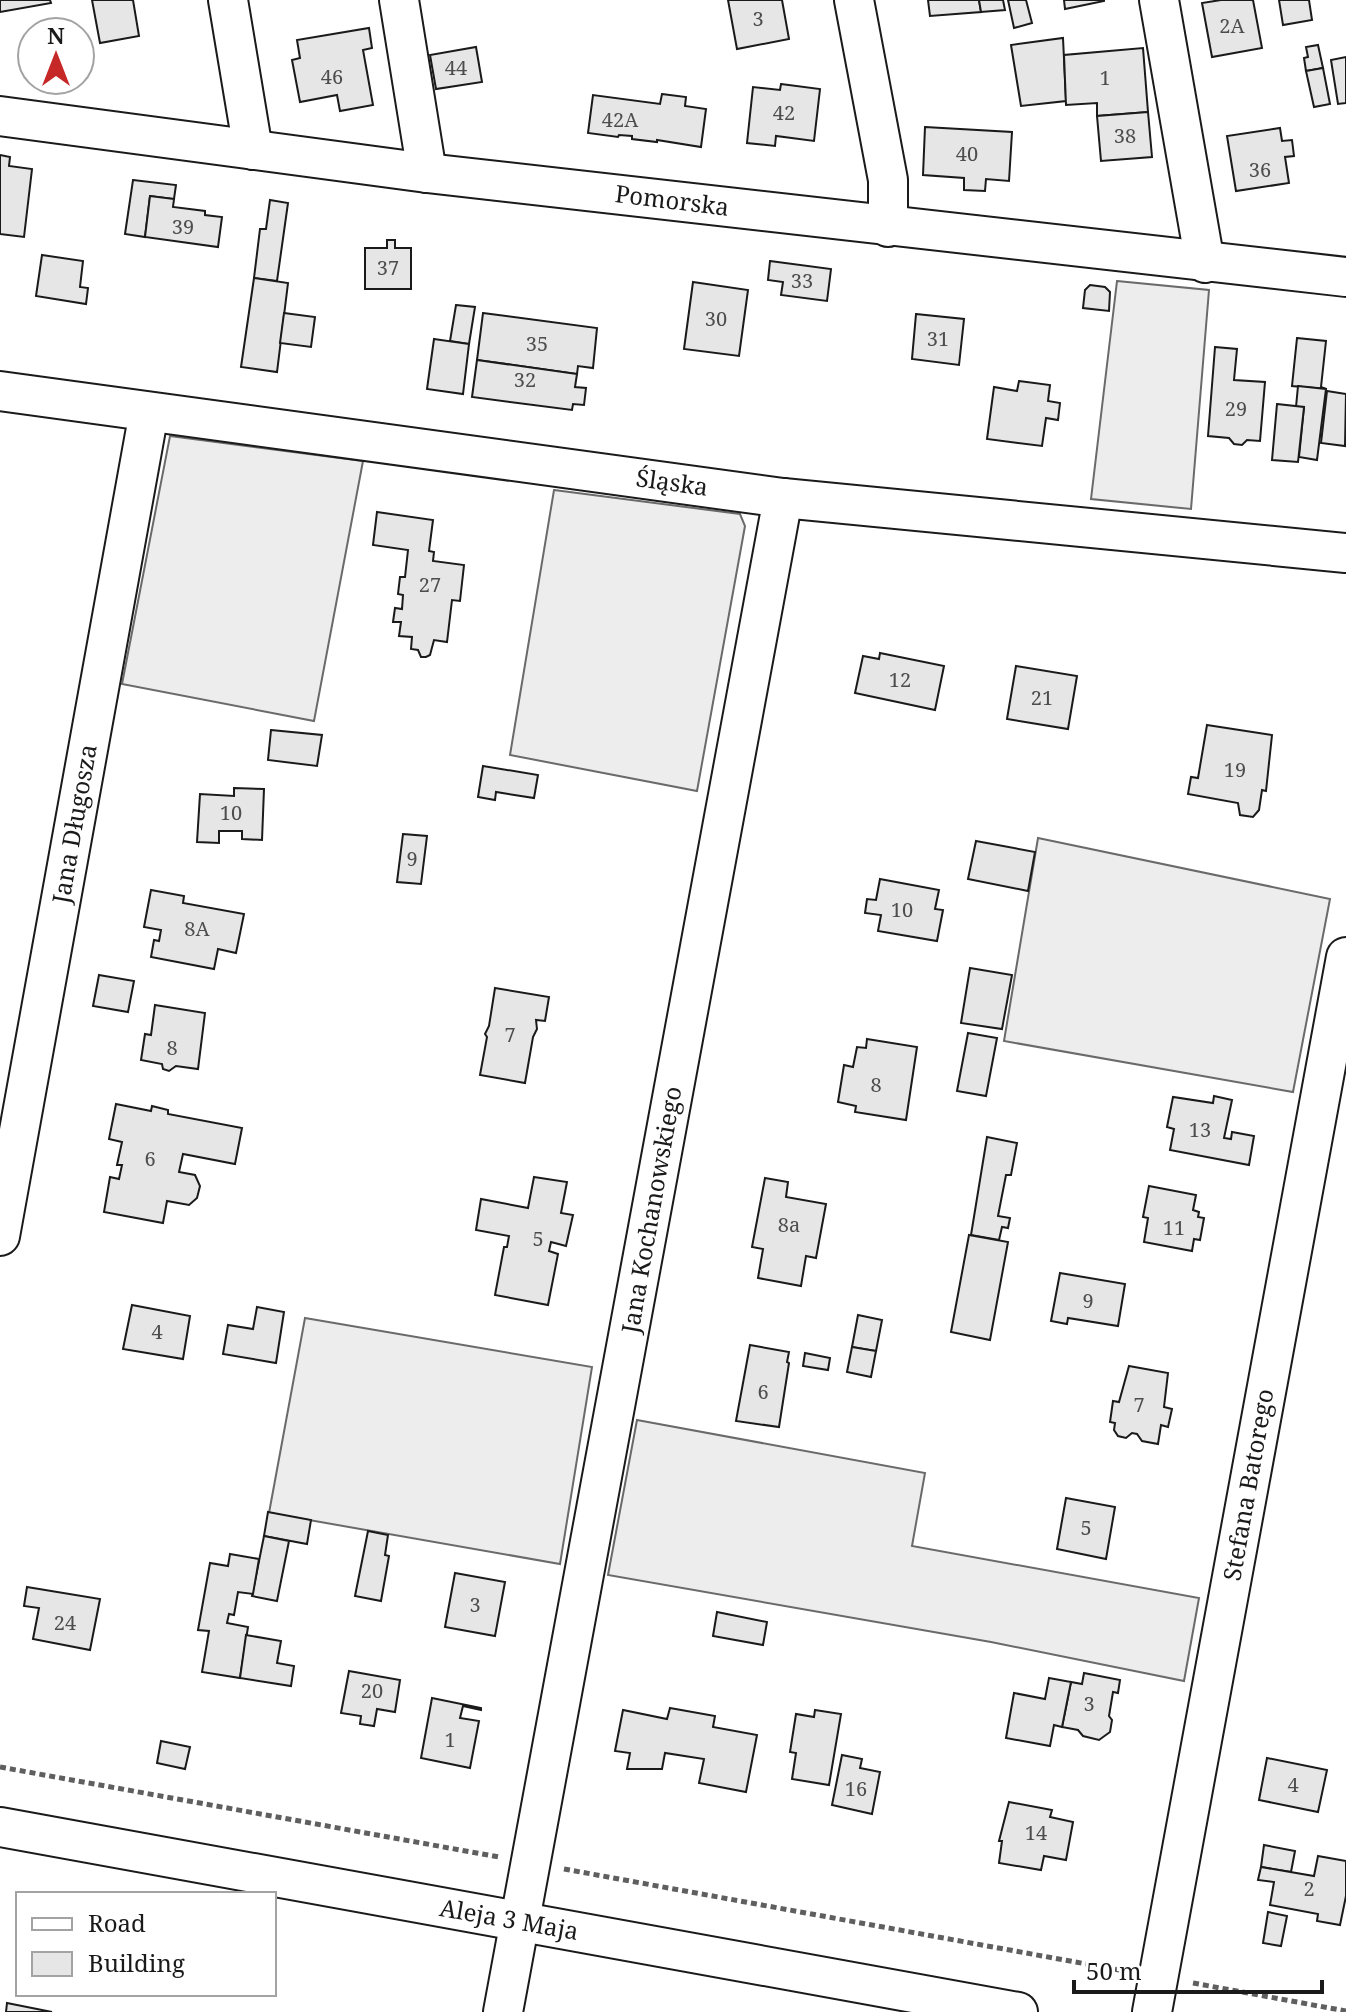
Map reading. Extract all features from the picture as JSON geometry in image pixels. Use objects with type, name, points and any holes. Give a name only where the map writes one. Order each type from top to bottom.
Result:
[{"type":"street","points":[[228,0],[253,150]]},
{"type":"street","points":[[399,0],[427,173]]},
{"type":"street","points":[[854,0],[888,180],[888,227]]},
{"type":"street","points":[[1159,0],[1205,263]]},
{"type":"street","name":"Pomorska","points":[[0,116],[427,173],[1346,277]]},
{"type":"street","name":"Śląska","points":[[0,391],[783,498],[1346,553]]},
{"type":"street","name":"Jana Długosza","points":[[0,1236],[149,412]]},
{"type":"street","name":"Jana Kochanowskiego","points":[[503,2012],[783,498]]},
{"type":"street","name":"Stefana Batorego","points":[[1155,1994],[1346,957]]},
{"type":"street","name":"Aleja 3 Maja","points":[[0,1827],[1018,2012]]},
{"type":"path","points":[[0,1767],[531,1863],[1155,1994],[1346,2011]]},
{"type":"shaded area","points":[[1117,281],[1209,290],[1191,509],[1091,499]]},
{"type":"shaded area","points":[[170,436],[363,461],[314,721],[122,684]]},
{"type":"shaded area","points":[[554,490],[740,514],[745,526],[697,791],[510,755]]},
{"type":"shaded area","points":[[1038,838],[1330,899],[1293,1092],[1004,1041]]},
{"type":"shaded area","points":[[305,1318],[592,1367],[560,1564],[269,1513]]},
{"type":"shaded area","points":[[637,1420],[925,1473],[912,1546],[1199,1598],[1184,1681],[991,1642],[608,1575]]},
{"type":"building","points":[[0,0],[50,0],[51,3],[0,12]]},
{"type":"building","points":[[92,0],[133,0],[139,36],[100,43]]},
{"type":"building","points":[[728,0],[782,0],[789,39],[737,49]]},
{"type":"building","points":[[928,0],[979,0],[981,12],[930,16]]},
{"type":"building","points":[[979,0],[1003,0],[1005,10],[981,12]]},
{"type":"building","points":[[1008,0],[1026,0],[1032,23],[1014,28]]},
{"type":"building","points":[[1064,0],[1104,0],[1104,1],[1065,9]]},
{"type":"building","points":[[1253,0],[1262,48],[1212,57],[1202,3]]},
{"type":"building","points":[[1279,0],[1309,0],[1312,20],[1283,25]]},
{"type":"building","points":[[369,28],[372,48],[363,50],[373,105],[340,111],[337,95],[300,102],[292,60],[300,58],[297,40]]},
{"type":"building","points":[[1063,38],[1066,101],[1021,106],[1011,45]]},
{"type":"building","points":[[1318,45],[1323,68],[1306,71],[1306,47]]},
{"type":"building","points":[[476,47],[482,82],[436,89],[430,55]]},
{"type":"building","points":[[1143,48],[1148,112],[1097,116],[1097,103],[1066,105],[1064,55]]},
{"type":"building","points":[[1346,57],[1346,103],[1338,104],[1331,60]]},
{"type":"building","points":[[1323,68],[1330,104],[1314,107],[1306,71]]},
{"type":"building","points":[[781,84],[820,89],[814,141],[776,136],[775,146],[747,143],[753,87],[780,90]]},
{"type":"building","points":[[662,94],[686,97],[685,106],[706,109],[701,147],[632,139],[632,136],[588,133],[593,95],[660,104]]},
{"type":"building","points":[[1148,112],[1152,157],[1101,161],[1097,116]]},
{"type":"building","points":[[925,127],[1012,132],[1009,181],[986,179],[985,191],[964,190],[964,178],[923,175]]},
{"type":"building","points":[[1280,128],[1282,141],[1292,140],[1294,156],[1285,157],[1289,183],[1236,191],[1227,136]]},
{"type":"building","points":[[0,155],[10,157],[9,166],[32,169],[24,237],[0,234]]},
{"type":"building","points":[[133,180],[176,185],[174,199],[150,196],[145,237],[125,234]]},
{"type":"building","points":[[150,196],[174,199],[173,207],[205,211],[205,215],[222,217],[218,247],[145,237]]},
{"type":"building","points":[[270,200],[288,203],[277,281],[254,278],[260,229],[266,229]]},
{"type":"building","points":[[387,240],[395,240],[395,248],[411,248],[411,289],[365,289],[365,248],[387,248]]},
{"type":"building","points":[[42,255],[83,261],[80,287],[88,288],[86,304],[36,296]]},
{"type":"building","points":[[770,261],[831,269],[827,301],[781,295],[783,282],[768,280]]},
{"type":"building","points":[[254,278],[288,283],[277,372],[241,367]]},
{"type":"building","points":[[693,282],[748,290],[739,356],[684,349]]},
{"type":"building","points":[[1090,285],[1105,287],[1110,292],[1109,311],[1083,308],[1085,290]]},
{"type":"building","points":[[456,305],[475,307],[469,344],[450,341]]},
{"type":"building","points":[[284,313],[315,317],[311,347],[280,343]]},
{"type":"building","points":[[483,313],[597,328],[593,368],[578,366],[577,374],[477,360]]},
{"type":"building","points":[[916,314],[964,319],[959,365],[912,359]]},
{"type":"building","points":[[1297,338],[1326,341],[1321,387],[1326,389],[1292,386]]},
{"type":"building","points":[[434,339],[469,344],[463,394],[427,389]]},
{"type":"building","points":[[1215,347],[1237,349],[1234,380],[1265,382],[1260,441],[1247,440],[1242,445],[1234,444],[1229,438],[1208,436]]},
{"type":"building","points":[[477,360],[577,374],[575,387],[586,388],[584,405],[573,404],[572,410],[472,397]]},
{"type":"building","points":[[1019,381],[1050,385],[1048,401],[1060,403],[1058,420],[1046,418],[1042,446],[987,439],[994,387],[1017,391]]},
{"type":"building","points":[[1298,386],[1326,389],[1317,460],[1299,457],[1304,407],[1296,407]]},
{"type":"building","points":[[1327,391],[1346,394],[1345,446],[1321,443]]},
{"type":"building","points":[[1277,404],[1304,407],[1298,462],[1272,460]]},
{"type":"building","points":[[377,512],[433,520],[429,551],[434,552],[433,561],[464,565],[460,601],[452,600],[447,642],[434,640],[430,655],[426,657],[421,657],[418,650],[411,649],[412,637],[399,636],[401,622],[393,622],[395,608],[402,609],[403,595],[398,594],[400,577],[405,577],[408,550],[373,545]]},
{"type":"building","points":[[880,653],[944,666],[935,710],[855,693],[863,656],[879,659]]},
{"type":"building","points":[[1016,666],[1077,676],[1068,729],[1007,719]]},
{"type":"building","points":[[1207,725],[1272,735],[1266,791],[1262,790],[1259,810],[1253,817],[1240,815],[1238,803],[1188,794],[1191,777],[1198,778]]},
{"type":"building","points":[[271,730],[322,735],[317,766],[268,760]]},
{"type":"building","points":[[483,766],[538,775],[534,798],[496,792],[495,800],[478,797]]},
{"type":"building","points":[[234,788],[264,789],[262,840],[242,839],[242,831],[219,831],[219,843],[197,842],[200,794],[234,796]]},
{"type":"building","points":[[403,834],[427,836],[421,884],[397,882]]},
{"type":"building","points":[[976,841],[1035,852],[1028,891],[968,879]]},
{"type":"building","points":[[880,879],[939,890],[935,909],[943,910],[937,941],[878,931],[881,915],[865,913],[867,899],[876,900]]},
{"type":"building","points":[[151,890],[184,896],[183,903],[244,914],[236,953],[218,949],[214,969],[151,957],[154,940],[159,941],[161,930],[144,927]]},
{"type":"building","points":[[970,968],[1012,975],[1002,1029],[961,1023]]},
{"type":"building","points":[[99,975],[134,981],[128,1012],[93,1006]]},
{"type":"building","points":[[495,988],[549,997],[545,1021],[536,1020],[537,1029],[525,1083],[480,1075]]},
{"type":"building","points":[[155,1005],[205,1013],[198,1069],[176,1066],[169,1071],[163,1069],[162,1064],[141,1060],[145,1034],[151,1035]]},
{"type":"building","points":[[968,1033],[997,1038],[986,1096],[957,1091]]},
{"type":"building","points":[[867,1039],[917,1047],[906,1120],[855,1112],[856,1106],[838,1102],[844,1065],[853,1067],[857,1047],[866,1048]]},
{"type":"building","points":[[1214,1096],[1232,1100],[1224,1138],[1231,1139],[1232,1132],[1254,1136],[1249,1165],[1170,1150],[1174,1129],[1167,1127],[1173,1097],[1213,1103]]},
{"type":"building","points":[[116,1104],[151,1111],[152,1106],[168,1110],[168,1114],[242,1128],[235,1164],[183,1154],[179,1172],[195,1175],[200,1186],[197,1198],[189,1205],[167,1201],[163,1223],[104,1212],[110,1177],[119,1179],[122,1165],[117,1165],[122,1142],[109,1139]]},
{"type":"building","points":[[987,1137],[1017,1143],[1011,1175],[1006,1175],[998,1216],[1010,1218],[1008,1228],[1002,1227],[999,1240],[971,1235]]},
{"type":"building","points":[[534,1177],[567,1182],[561,1213],[573,1215],[566,1246],[551,1242],[549,1251],[558,1254],[548,1305],[495,1295],[509,1236],[476,1230],[481,1199],[528,1208]]},
{"type":"building","points":[[765,1178],[788,1182],[786,1197],[826,1204],[816,1258],[806,1256],[801,1286],[758,1278],[763,1249],[752,1247]]},
{"type":"building","points":[[1149,1186],[1196,1195],[1193,1210],[1199,1212],[1198,1217],[1204,1218],[1200,1240],[1194,1239],[1192,1251],[1144,1242],[1148,1218],[1143,1217]]},
{"type":"building","points":[[969,1235],[1008,1242],[990,1340],[951,1332]]},
{"type":"building","points":[[1060,1273],[1125,1284],[1118,1326],[1068,1318],[1067,1324],[1051,1321]]},
{"type":"building","points":[[132,1305],[190,1316],[183,1359],[123,1349]]},
{"type":"building","points":[[257,1307],[284,1312],[276,1363],[223,1354],[228,1325],[253,1329]]},
{"type":"building","points":[[858,1315],[882,1320],[876,1351],[852,1347]]},
{"type":"building","points":[[750,1345],[789,1352],[779,1427],[736,1421]]},
{"type":"building","points":[[852,1347],[876,1351],[871,1377],[847,1372]]},
{"type":"building","points":[[805,1353],[830,1358],[828,1370],[803,1366]]},
{"type":"building","points":[[1129,1366],[1168,1373],[1164,1407],[1172,1409],[1168,1427],[1161,1425],[1158,1444],[1142,1441],[1132,1433],[1126,1438],[1118,1436],[1114,1430],[1115,1423],[1110,1422],[1113,1401],[1119,1402]]},
{"type":"building","points":[[1066,1498],[1115,1507],[1106,1559],[1057,1549]]},
{"type":"building","points":[[268,1512],[311,1520],[307,1544],[264,1536]]},
{"type":"building","points":[[368,1531],[388,1535],[385,1555],[389,1556],[381,1601],[355,1596]]},
{"type":"building","points":[[264,1536],[289,1541],[277,1601],[252,1596]]},
{"type":"building","points":[[230,1554],[259,1559],[253,1594],[238,1592],[234,1615],[229,1614],[227,1623],[248,1627],[240,1678],[202,1672],[209,1631],[198,1630],[210,1563],[228,1566]]},
{"type":"building","points":[[455,1573],[505,1582],[495,1636],[445,1627]]},
{"type":"building","points":[[27,1587],[100,1599],[90,1650],[33,1639],[39,1608],[24,1606]]},
{"type":"building","points":[[717,1612],[767,1622],[763,1645],[713,1636]]},
{"type":"building","points":[[246,1635],[281,1641],[277,1663],[294,1666],[291,1686],[240,1678]]},
{"type":"building","points":[[349,1671],[400,1680],[395,1712],[377,1709],[374,1726],[360,1724],[361,1716],[341,1713]]},
{"type":"building","points":[[1084,1673],[1120,1680],[1118,1693],[1113,1692],[1110,1732],[1099,1740],[1083,1736],[1078,1730],[1062,1727],[1071,1682],[1082,1684]]},
{"type":"building","points":[[1049,1678],[1071,1682],[1062,1727],[1054,1725],[1050,1746],[1006,1738],[1014,1693],[1045,1699]]},
{"type":"building","points":[[432,1698],[481,1708],[463,1706],[460,1718],[479,1721],[470,1768],[421,1758]]},
{"type":"building","points":[[670,1708],[715,1716],[713,1727],[757,1735],[746,1792],[699,1783],[704,1759],[665,1753],[662,1769],[627,1769],[630,1753],[615,1751],[623,1710],[667,1719]]},
{"type":"building","points":[[815,1710],[841,1714],[829,1785],[792,1779],[796,1753],[790,1752],[796,1714],[814,1717]]},
{"type":"building","points":[[161,1741],[190,1747],[185,1769],[157,1763]]},
{"type":"building","points":[[842,1755],[862,1759],[860,1768],[880,1772],[872,1814],[832,1805]]},
{"type":"building","points":[[1267,1758],[1327,1770],[1318,1812],[1259,1800]]},
{"type":"building","points":[[1009,1802],[1052,1810],[1050,1817],[1073,1822],[1066,1860],[1044,1856],[1041,1870],[999,1863],[1002,1841],[999,1841]]},
{"type":"building","points":[[1264,1845],[1295,1851],[1291,1872],[1261,1867]]},
{"type":"building","points":[[1318,1856],[1346,1861],[1346,1896],[1340,1925],[1317,1921],[1318,1914],[1270,1905],[1274,1882],[1258,1880],[1261,1867],[1314,1876]]},
{"type":"building","points":[[1268,1912],[1287,1916],[1281,1946],[1263,1943]]},
{"type":"building","points":[[7,2003],[52,2012],[6,2012]]}]
